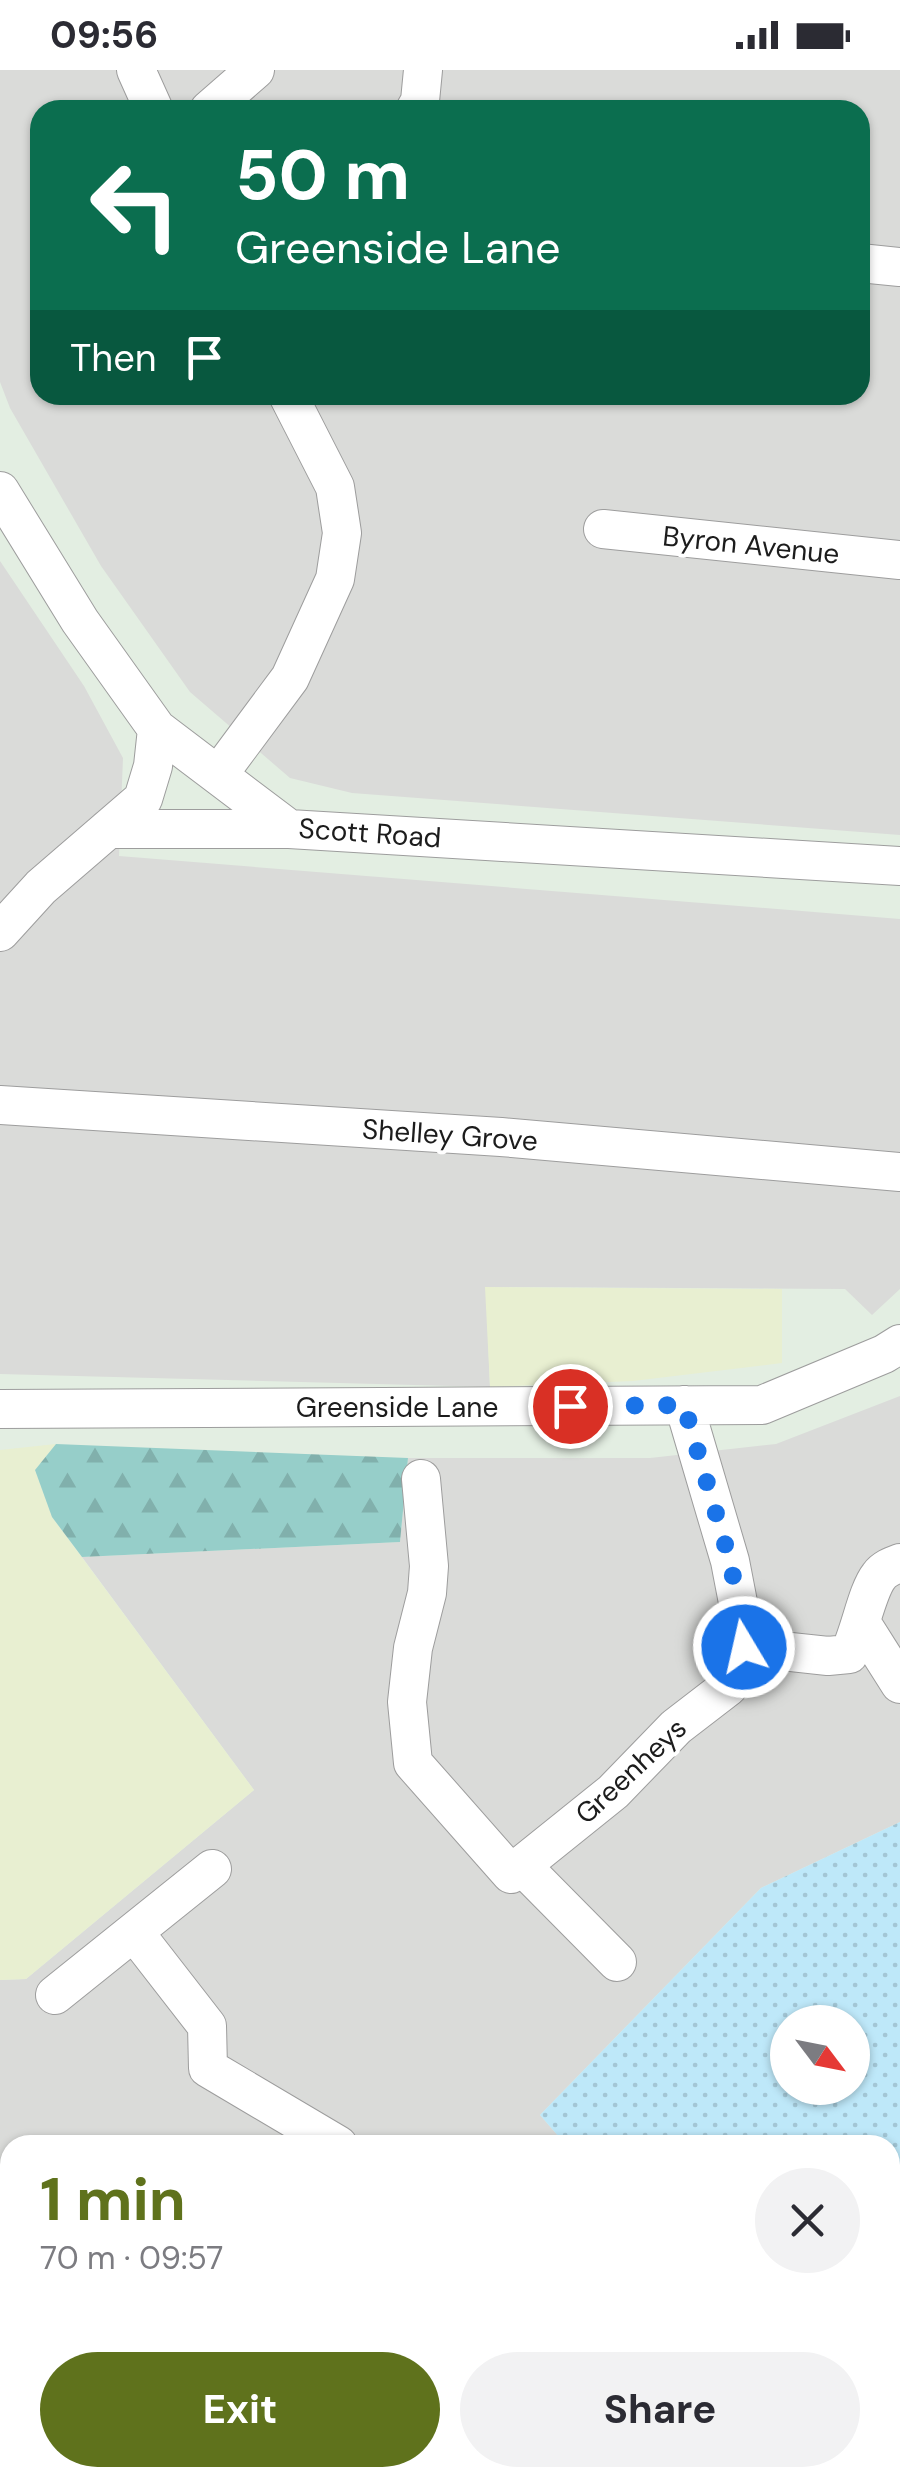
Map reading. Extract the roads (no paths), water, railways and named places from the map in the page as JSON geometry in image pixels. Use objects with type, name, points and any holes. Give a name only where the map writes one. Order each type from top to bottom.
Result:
[{"type":"street","points":[[136,70],[150,100]]},
{"type":"street","points":[[220,100],[255,70]]},
{"type":"street","points":[[420,100],[422,70]]},
{"type":"street","points":[[870,264],[900,266]]},
{"type":"street","points":[[218,775],[290,678],[334,579],[342,532],[335,487],[293,405]]},
{"type":"street","name":"Scott Road","points":[[0,491],[80,622],[157,729],[289,830],[900,866]]},
{"type":"street","name":"Byron Avenue","points":[[602,529],[900,560]]},
{"type":"street","points":[[0,932],[41,887],[143,799],[157,729]]},
{"type":"street","points":[[108,829],[289,830]]},
{"type":"street","name":"Shelley Grove","points":[[0,1106],[501,1137],[900,1172]]},
{"type":"street","name":"Greenside Lane","points":[[0,1408],[762,1405],[900,1344]]},
{"type":"street","points":[[684,1405],[730,1561],[744,1647],[849,1654],[876,1579],[887,1568],[900,1563]]},
{"type":"street","points":[[421,1479],[429,1566],[407,1702],[413,1763],[511,1874],[522,1866],[617,1962]]},
{"type":"street","points":[[862,1624],[900,1684]]},
{"type":"street","name":"Greenheys","points":[[522,1866],[613,1792],[676,1727],[728,1687],[744,1647]]},
{"type":"street","points":[[55,1995],[212,1870]]},
{"type":"street","points":[[134,1932],[207,2026],[208,2068],[321,2135]]}]
